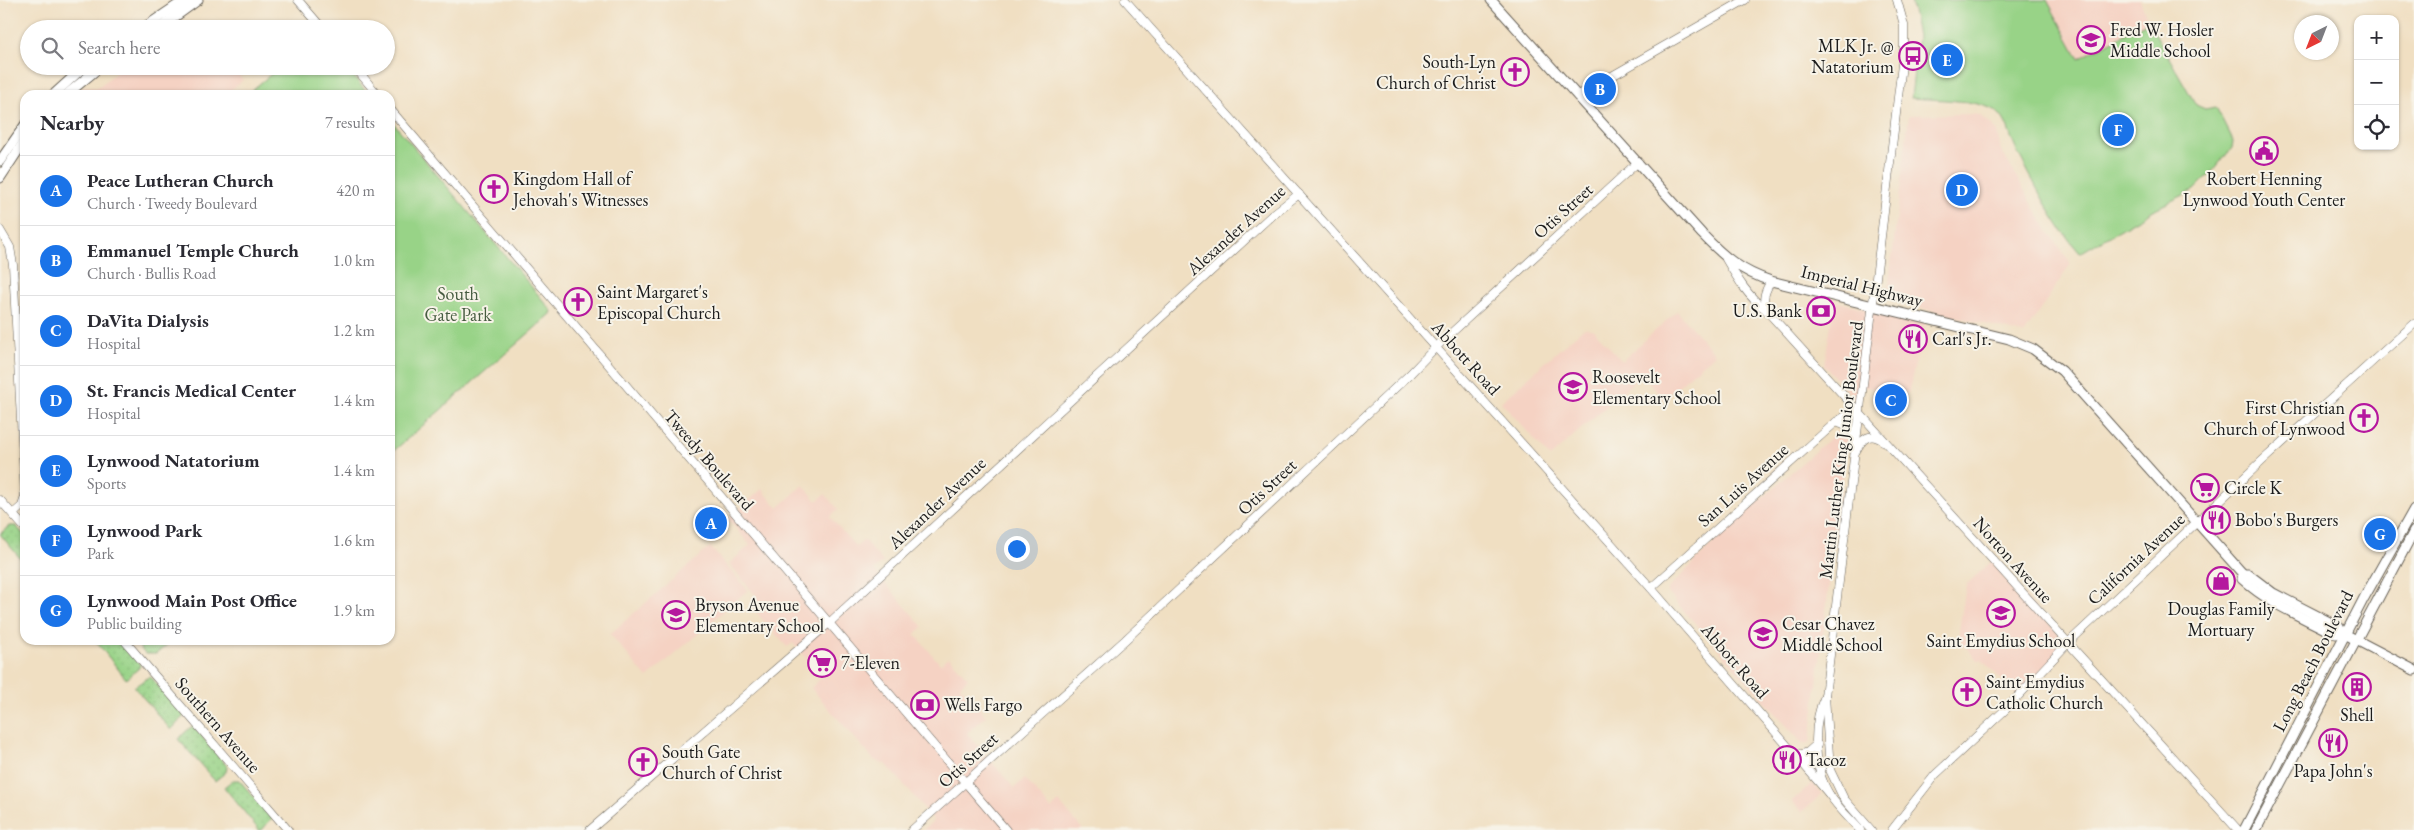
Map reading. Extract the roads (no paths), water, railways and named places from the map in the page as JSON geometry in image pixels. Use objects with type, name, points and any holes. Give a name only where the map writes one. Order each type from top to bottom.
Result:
[{"type":"main road","points":[[155,20],[185,0]]},
{"type":"main road","points":[[170,20],[198,0]]},
{"type":"main road","name":"Imperial Highway","points":[[1491,0],[1726,259],[1741,269],[1771,281],[2009,339],[2043,355],[2062,371],[2243,574],[2242,579],[2274,604],[2336,634],[2343,633],[2414,670]]},
{"type":"main road","points":[[58,90],[75,75]]},
{"type":"main road","points":[[72,90],[90,75]]},
{"type":"main road","points":[[0,161],[20,132]]},
{"type":"main road","points":[[0,178],[20,148]]},
{"type":"main road","name":"Long Beach Boulevard","points":[[2244,830],[2343,633],[2414,509]]},
{"type":"main road","name":"Long Beach Boulevard","points":[[2256,830],[2355,639],[2414,531]]},
{"type":"street","points":[[298,0],[315,20]]},
{"type":"street","name":"Abbott Road","points":[[1125,0],[1650,588],[1782,737],[1829,794]]},
{"type":"street","points":[[1577,96],[1745,0]]},
{"type":"street","name":"Martin Luther King Junior Boulevard","points":[[1871,830],[1844,799],[1830,770],[1826,696],[1904,42],[1904,25],[1898,0]]},
{"type":"street","points":[[361,75],[374,90]]},
{"type":"street","name":"Tweedy Boulevard","points":[[395,115],[1006,830]]},
{"type":"street","name":"Otis Street","points":[[912,830],[1139,626],[1409,376],[1436,347],[1638,162]]},
{"type":"street","name":"Alexander Avenue","points":[[590,830],[829,623],[1272,215],[1299,194]]},
{"type":"street","points":[[0,230],[10,248],[13,265],[20,400]]},
{"type":"street","name":"Norton Avenue","points":[[1726,259],[1740,283],[1757,304],[1766,310],[1860,412],[2238,830]]},
{"type":"street","points":[[1766,310],[1763,301],[1764,294],[1771,281]]},
{"type":"street","name":"California Avenue","points":[[1892,830],[1935,775],[2006,710],[2068,643],[2414,324]]},
{"type":"street","name":"San Luis Avenue","points":[[1650,588],[1836,422],[1850,413],[1860,412]]},
{"type":"street","points":[[1836,422],[1849,427],[1856,440]]},
{"type":"street","points":[[1854,456],[1862,441],[1869,436],[1880,438],[1892,448]]},
{"type":"street","points":[[0,500],[20,522]]},
{"type":"street","points":[[13,514],[20,508]]},
{"type":"street","name":"Southern Avenue","points":[[128,645],[288,830]]},
{"type":"street","name":"Martin Luther King Junior Boulevard","points":[[1826,696],[1820,706],[1817,744],[1820,768],[1829,794],[1860,830]]},
{"type":"street","name":"Abbott Road","points":[[1782,737],[1800,754],[1820,768],[1830,770]]},
{"type":"street","points":[[1800,754],[1808,752],[1817,744]]},
{"type":"place","name":"Fred W. Hosler Middle School","points":[[2091,40]]},
{"type":"place","name":"MLK Jr. @ Natatorium","points":[[1913,56]]},
{"type":"place","name":"Lynwood Natatorium","points":[[1947,60]]},
{"type":"place","name":"South-Lyn Church of Christ","points":[[1515,72]]},
{"type":"place","name":"Emmanuel Temple Church","points":[[1600,89]]},
{"type":"place","name":"Lynwood Park","points":[[2118,130]]},
{"type":"place","name":"Robert Henning Lynwood Youth Center","points":[[2264,151]]},
{"type":"place","name":"Kingdom Hall of Jehovah's Witnesses","points":[[494,189]]},
{"type":"place","name":"St. Francis Medical Center","points":[[1962,190]]},
{"type":"place","name":"Saint Margaret's Episcopal Church","points":[[578,302]]},
{"type":"place","name":"U.S. Bank","points":[[1821,311]]},
{"type":"place","name":"Carl's Jr.","points":[[1913,339]]},
{"type":"place","name":"Roosevelt Elementary School","points":[[1573,387]]},
{"type":"place","name":"DaVita Dialysis","points":[[1891,400]]},
{"type":"place","name":"First Christian Church of Lynwood","points":[[2364,418]]},
{"type":"place","name":"Circle K","points":[[2205,488]]},
{"type":"place","name":"Bobo's Burgers","points":[[2216,520]]},
{"type":"place","name":"Peace Lutheran Church","points":[[711,523]]},
{"type":"place","name":"Lynwood Main Post Office","points":[[2380,534]]},
{"type":"place","name":"Douglas Family Mortuary","points":[[2221,581]]},
{"type":"place","name":"Saint Emydius School","points":[[2001,613]]},
{"type":"place","name":"Bryson Avenue Elementary School","points":[[676,615]]},
{"type":"place","name":"Cesar Chavez Middle School","points":[[1763,634]]},
{"type":"place","name":"7-Eleven","points":[[822,663]]},
{"type":"place","name":"Shell","points":[[2357,687]]},
{"type":"place","name":"Saint Emydius Catholic Church","points":[[1967,692]]},
{"type":"place","name":"Wells Fargo","points":[[925,705]]},
{"type":"place","name":"Papa John's","points":[[2333,743]]},
{"type":"place","name":"Tacoz","points":[[1787,760]]},
{"type":"place","name":"South Gate Church of Christ","points":[[643,762]]},
{"type":"park label","name":"South Gate Park","points":[[458,304]]}]
